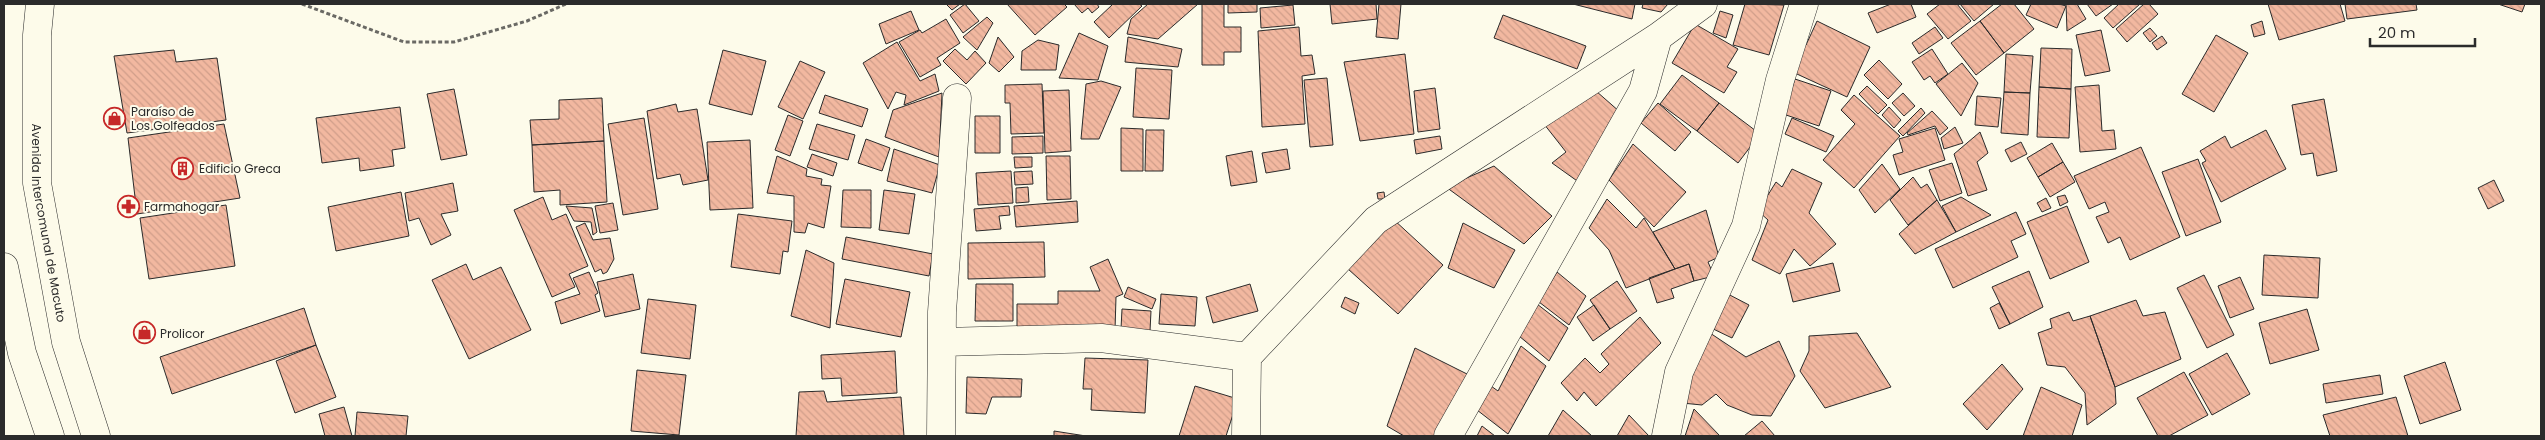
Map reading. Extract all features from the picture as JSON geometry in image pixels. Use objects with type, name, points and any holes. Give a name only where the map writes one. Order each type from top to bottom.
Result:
[{"type":"street","name":"Avenida Intercomunal de Macuto","points":[[40,4],[37,183],[66,342],[96,436]]},
{"type":"street","points":[[1246,436],[1247,357],[1376,220],[1658,37],[1703,4]]},
{"type":"street","points":[[1666,436],[1679,372],[1746,226],[1780,80],[1804,4]]},
{"type":"street","points":[[1448,436],[1644,91],[1658,37]]},
{"type":"street","points":[[941,436],[942,312],[957,98]]},
{"type":"street","points":[[4,267],[22,353],[50,436]]},
{"type":"street","points":[[943,342],[1101,338],[1247,357]]},
{"type":"path","points":[[302,4],[404,42],[454,42],[527,21],[566,4]]},
{"type":"building","points":[[946,4],[960,4],[952,10]]},
{"type":"building","points":[[965,4],[979,21],[963,33],[950,15]]},
{"type":"building","points":[[1007,4],[1064,4],[1067,7],[1035,35]]},
{"type":"building","points":[[1074,4],[1097,4],[1099,7],[1092,13],[1088,8],[1082,13]]},
{"type":"building","points":[[1113,4],[1139,4],[1142,6],[1109,38],[1094,22]]},
{"type":"building","points":[[1148,4],[1198,4],[1158,39],[1127,34],[1131,19]]},
{"type":"building","points":[[1202,4],[1224,4],[1224,27],[1241,27],[1241,52],[1224,52],[1224,65],[1202,65]]},
{"type":"building","points":[[1228,4],[1257,4],[1257,12],[1228,13]]},
{"type":"building","points":[[1330,4],[1376,4],[1377,19],[1332,24]]},
{"type":"building","points":[[1379,4],[1401,4],[1398,39],[1376,37]]},
{"type":"building","points":[[1573,4],[1635,4],[1632,19]]},
{"type":"building","points":[[1643,4],[1668,4],[1661,12],[1642,8]]},
{"type":"building","points":[[1745,4],[1784,5],[1769,55],[1733,45]]},
{"type":"building","points":[[1891,4],[1911,4],[1916,17],[1877,33],[1868,13]]},
{"type":"building","points":[[1940,4],[1957,4],[1971,21],[1948,39],[1927,14]]},
{"type":"building","points":[[1960,4],[1994,4],[1974,21]]},
{"type":"building","points":[[2002,4],[2014,4],[2034,29],[2004,53],[1980,21]]},
{"type":"building","points":[[2031,4],[2059,4],[2066,6],[2057,28],[2026,15]]},
{"type":"building","points":[[2066,4],[2077,4],[2086,19],[2067,31]]},
{"type":"building","points":[[2087,4],[2113,4],[2096,16]]},
{"type":"building","points":[[2119,4],[2140,4],[2113,28],[2104,18]]},
{"type":"building","points":[[2144,4],[2149,4],[2158,14],[2127,42],[2116,29]]},
{"type":"building","points":[[2268,4],[2340,4],[2345,21],[2279,40]]},
{"type":"building","points":[[2345,4],[2416,4],[2417,10],[2347,19]]},
{"type":"building","points":[[2498,4],[2525,4],[2522,12]]},
{"type":"building","points":[[1293,5],[1295,25],[1261,28],[1260,8]]},
{"type":"building","points":[[911,11],[919,30],[886,44],[879,24]]},
{"type":"building","points":[[1720,11],[1733,15],[1726,38],[1713,33]]},
{"type":"building","points":[[1503,15],[1586,46],[1577,69],[1494,38]]},
{"type":"building","points":[[987,17],[993,23],[977,50],[963,37]]},
{"type":"building","points":[[946,19],[960,43],[937,58],[941,65],[920,77],[899,42],[920,30],[922,33]]},
{"type":"building","points":[[1817,21],[1870,47],[1847,97],[1786,69],[1799,41],[1806,45]]},
{"type":"building","points":[[1980,21],[2004,53],[1976,75],[1951,43]]},
{"type":"building","points":[[2262,21],[2265,34],[2254,37],[2251,25]]},
{"type":"building","points":[[1695,24],[1738,49],[1727,67],[1737,72],[1724,93],[1672,63]]},
{"type":"building","points":[[1299,27],[1301,56],[1312,55],[1315,74],[1302,76],[1305,124],[1262,127],[1258,31]]},
{"type":"building","points":[[1935,27],[1943,38],[1919,54],[1912,43]]},
{"type":"building","points":[[2150,28],[2157,36],[2150,42],[2143,33]]},
{"type":"building","points":[[2101,30],[2110,71],[2085,76],[2076,35]]},
{"type":"building","points":[[1079,33],[1108,46],[1098,80],[1059,78]]},
{"type":"building","points":[[2216,35],[2248,53],[2214,112],[2182,94]]},
{"type":"building","points":[[2162,36],[2167,43],[2157,50],[2152,43]]},
{"type":"building","points":[[998,37],[1014,57],[999,72],[989,63]]},
{"type":"building","points":[[1128,37],[1182,49],[1178,67],[1125,62]]},
{"type":"building","points":[[1038,40],[1059,45],[1056,70],[1021,70],[1022,51]]},
{"type":"building","points":[[897,42],[920,81],[935,74],[939,91],[904,105],[906,95],[896,92],[888,109],[863,63]]},
{"type":"building","points":[[2041,48],[2072,49],[2071,89],[2039,87]]},
{"type":"building","points":[[955,49],[967,60],[975,51],[986,63],[966,84],[943,61]]},
{"type":"building","points":[[1932,49],[1948,74],[1935,83],[1930,76],[1924,80],[1912,62]]},
{"type":"building","points":[[174,50],[176,62],[217,58],[226,120],[127,133],[114,56]]},
{"type":"building","points":[[723,50],[766,61],[752,115],[709,104]]},
{"type":"building","points":[[1405,54],[1414,134],[1360,141],[1344,62]]},
{"type":"building","points":[[2006,54],[2033,56],[2030,93],[2004,92]]},
{"type":"building","points":[[1879,60],[1902,84],[1888,99],[1864,75]]},
{"type":"building","points":[[800,61],[825,72],[803,119],[778,107]]},
{"type":"building","points":[[1962,63],[1978,83],[1961,116],[1936,84]]},
{"type":"building","points":[[1136,68],[1172,70],[1169,119],[1133,117]]},
{"type":"building","points":[[1682,75],[1719,103],[1697,131],[1660,104]]},
{"type":"building","points":[[1327,78],[1333,145],[1310,147],[1304,80]]},
{"type":"building","points":[[1795,79],[1831,91],[1819,126],[1783,114]]},
{"type":"building","points":[[1101,81],[1121,87],[1099,139],[1081,139],[1086,84]]},
{"type":"building","points":[[1042,84],[1044,133],[1011,134],[1010,103],[1005,103],[1005,85]]},
{"type":"building","points":[[2099,85],[2102,131],[2114,130],[2116,149],[2080,152],[2075,87]]},
{"type":"building","points":[[1867,86],[1887,105],[1878,114],[1859,94]]},
{"type":"building","points":[[2039,87],[2071,89],[2069,138],[2037,137]]},
{"type":"building","points":[[1435,88],[1440,129],[1418,132],[1414,91]]},
{"type":"building","points":[[454,89],[467,155],[441,160],[427,94]]},
{"type":"building","points":[[1069,90],[1071,151],[1045,153],[1043,91]]},
{"type":"building","points":[[1596,91],[1620,112],[1580,183],[1552,163],[1566,152],[1544,124]]},
{"type":"building","points":[[2004,92],[2030,93],[2028,135],[2001,133]]},
{"type":"building","points":[[942,93],[939,157],[885,137],[893,110]]},
{"type":"building","points":[[1903,93],[1915,106],[1904,116],[1892,103]]},
{"type":"building","points":[[825,95],[868,109],[862,127],[819,113]]},
{"type":"building","points":[[1854,95],[1900,136],[1854,188],[1823,160],[1855,124],[1841,110]]},
{"type":"building","points":[[1977,96],[2001,98],[1998,127],[1975,125]]},
{"type":"building","points":[[602,98],[604,141],[532,145],[530,120],[559,119],[559,100]]},
{"type":"building","points":[[2324,99],[2337,171],[2317,176],[2313,153],[2301,155],[2292,105]]},
{"type":"building","points":[[1658,103],[1691,132],[1675,151],[1641,123]]},
{"type":"building","points":[[1719,103],[1760,134],[1738,163],[1697,131]]},
{"type":"building","points":[[676,104],[678,112],[697,109],[708,180],[683,185],[680,174],[657,179],[647,111]]},
{"type":"building","points":[[400,107],[405,148],[392,150],[394,166],[360,171],[359,158],[322,163],[316,118]]},
{"type":"building","points":[[1889,107],[1901,120],[1894,128],[1882,115]]},
{"type":"building","points":[[1921,108],[1925,113],[1903,136],[1898,131]]},
{"type":"building","points":[[1932,111],[1948,128],[1940,135],[1935,126],[1908,135],[1907,133]]},
{"type":"building","points":[[788,115],[803,121],[790,156],[775,150]]},
{"type":"building","points":[[975,116],[1000,116],[1000,153],[975,153]]},
{"type":"building","points":[[644,118],[658,209],[623,215],[608,124]]},
{"type":"building","points":[[1792,118],[1834,136],[1826,152],[1785,134]]},
{"type":"building","name":"Edificio Greca","points":[[224,124],[240,198],[137,214],[128,138]]},
{"type":"building","points":[[817,124],[855,135],[848,160],[809,149]]},
{"type":"building","points":[[1955,127],[1963,143],[1944,149],[1941,138]]},
{"type":"building","points":[[1121,128],[1143,129],[1143,171],[1121,171]]},
{"type":"building","points":[[1935,128],[1945,160],[1899,175],[1893,155],[1903,152],[1899,139]]},
{"type":"building","points":[[1146,130],[1164,130],[1163,171],[1145,171]]},
{"type":"building","points":[[2266,130],[2286,169],[2221,202],[2202,163],[2206,161],[2200,151],[2225,136],[2231,148]]},
{"type":"building","points":[[1980,132],[1988,153],[1977,162],[1987,190],[1968,196],[1954,154]]},
{"type":"building","points":[[1043,136],[1043,153],[1012,154],[1012,137]]},
{"type":"building","points":[[1440,136],[1442,149],[1416,154],[1414,140]]},
{"type":"building","points":[[866,139],[890,148],[882,171],[858,163]]},
{"type":"building","points":[[750,140],[753,208],[710,210],[707,142]]},
{"type":"building","points":[[604,141],[607,202],[560,205],[560,190],[534,192],[532,145]]},
{"type":"building","points":[[2021,142],[2027,154],[2011,162],[2005,150]]},
{"type":"building","points":[[2052,143],[2063,162],[2038,177],[2027,158]]},
{"type":"building","points":[[1633,144],[1686,192],[1654,227],[1609,180]]},
{"type":"building","points":[[2141,147],[2180,237],[2130,260],[2120,237],[2108,243],[2096,217],[2109,212],[2105,202],[2089,209],[2074,176]]},
{"type":"building","points":[[894,149],[940,165],[932,193],[887,181]]},
{"type":"building","points":[[1287,149],[1290,169],[1266,173],[1262,153]]},
{"type":"building","points":[[1252,151],[1257,182],[1231,186],[1226,156]]},
{"type":"building","points":[[812,154],[837,163],[833,176],[807,167]]},
{"type":"building","points":[[777,156],[807,169],[806,176],[822,179],[821,185],[831,186],[824,228],[808,223],[805,233],[794,232],[794,196],[767,193]]},
{"type":"building","points":[[1046,156],[1070,156],[1071,199],[1047,200]]},
{"type":"building","points":[[1014,157],[1032,157],[1032,167],[1015,168]]},
{"type":"building","points":[[2198,159],[2221,222],[2186,236],[2162,172]]},
{"type":"building","points":[[2063,162],[2075,182],[2050,197],[2038,177]]},
{"type":"building","points":[[1952,163],[1962,193],[1940,201],[1929,170]]},
{"type":"building","points":[[1882,164],[1900,189],[1875,213],[1859,190]]},
{"type":"building","points":[[1494,166],[1552,216],[1524,244],[1446,187]]},
{"type":"building","points":[[1792,169],[1822,183],[1809,213],[1836,244],[1810,266],[1794,249],[1780,274],[1752,260],[1768,220],[1758,211],[1776,182],[1782,187]]},
{"type":"building","points":[[1011,171],[1013,203],[978,205],[976,173]]},
{"type":"building","points":[[1032,171],[1033,184],[1015,185],[1014,172]]},
{"type":"building","points":[[1913,177],[1921,188],[1927,184],[1937,200],[1908,225],[1890,200]]},
{"type":"building","points":[[2494,180],[2504,201],[2488,209],[2478,188]]},
{"type":"building","points":[[453,183],[458,211],[441,214],[451,235],[431,245],[419,218],[409,221],[405,193]]},
{"type":"building","points":[[1028,187],[1029,202],[1016,203],[1016,188]]},
{"type":"building","points":[[843,190],[871,190],[871,228],[841,227]]},
{"type":"building","points":[[884,190],[915,194],[909,234],[879,230]]},
{"type":"building","points":[[401,192],[409,236],[336,251],[328,207]]},
{"type":"building","points":[[1384,192],[1385,199],[1378,199],[1377,193]]},
{"type":"building","points":[[2065,195],[2068,202],[2060,206],[2057,197]]},
{"type":"building","points":[[543,197],[552,220],[566,214],[588,266],[569,274],[575,287],[552,297],[514,210]]},
{"type":"building","points":[[1961,197],[1991,215],[1956,232],[1942,206]]},
{"type":"building","points":[[2046,198],[2051,208],[2042,212],[2037,203]]},
{"type":"building","points":[[1607,199],[1636,228],[1644,218],[1675,269],[1626,288],[1609,250],[1589,228]]},
{"type":"building","points":[[1937,200],[1956,232],[1915,254],[1899,234]]},
{"type":"building","points":[[1077,201],[1078,222],[1016,227],[1014,206]]},
{"type":"building","points":[[613,203],[618,230],[600,233],[595,206]]},
{"type":"building","points":[[226,205],[235,266],[149,279],[140,218]]},
{"type":"building","points":[[566,206],[592,208],[597,232],[593,235],[591,222],[574,221]]},
{"type":"building","points":[[1009,206],[1010,215],[999,216],[1001,229],[976,231],[974,209]]},
{"type":"building","points":[[2067,206],[2089,262],[2050,279],[2027,222]]},
{"type":"building","points":[[1706,210],[1719,257],[1708,262],[1714,276],[1694,281],[1689,264],[1675,269],[1653,232]]},
{"type":"building","points":[[2016,212],[2026,234],[2011,241],[2018,257],[1953,288],[1935,249]]},
{"type":"building","points":[[738,214],[792,221],[788,252],[783,251],[780,274],[731,267]]},
{"type":"building","points":[[1393,219],[1443,265],[1398,314],[1348,269]]},
{"type":"building","points":[[585,223],[593,240],[610,238],[614,259],[607,272],[603,274],[601,269],[595,272],[576,227]]},
{"type":"building","points":[[1463,223],[1515,250],[1494,288],[1448,268]]},
{"type":"building","points":[[846,237],[933,254],[929,276],[842,259]]},
{"type":"building","points":[[1044,242],[1045,277],[968,279],[968,243]]},
{"type":"building","points":[[806,250],[834,263],[830,328],[791,316]]},
{"type":"building","points":[[2264,255],[2320,258],[2318,298],[2262,295]]},
{"type":"building","points":[[1108,259],[1123,294],[1116,297],[1115,330],[1017,330],[1017,304],[1058,304],[1058,291],[1100,291],[1090,267]]},
{"type":"building","points":[[1833,263],[1840,291],[1793,302],[1786,274]]},
{"type":"building","points":[[466,264],[473,280],[501,267],[531,330],[469,359],[432,280]]},
{"type":"building","points":[[1689,264],[1694,281],[1671,289],[1674,298],[1657,303],[1649,278]]},
{"type":"building","points":[[2029,271],[2043,307],[2010,324],[1992,287]]},
{"type":"building","points":[[589,272],[598,293],[595,295],[600,311],[561,324],[555,302],[580,294],[573,278]]},
{"type":"building","points":[[1557,272],[1586,296],[1569,325],[1539,302]]},
{"type":"building","points":[[633,274],[640,309],[605,317],[597,282]]},
{"type":"building","points":[[2204,275],[2234,335],[2207,348],[2177,288]]},
{"type":"building","points":[[2240,277],[2254,309],[2230,318],[2218,286]]},
{"type":"building","points":[[845,279],[910,292],[901,337],[836,324]]},
{"type":"building","points":[[1617,281],[1637,311],[1610,329],[1590,300]]},
{"type":"building","points":[[976,284],[1013,284],[1013,321],[975,321]]},
{"type":"building","points":[[1250,284],[1258,311],[1213,323],[1206,297]]},
{"type":"building","points":[[1128,287],[1156,299],[1152,309],[1124,297]]},
{"type":"building","points":[[1724,292],[1749,305],[1732,338],[1707,326]]},
{"type":"building","points":[[1161,294],[1197,297],[1195,326],[1159,324]]},
{"type":"building","points":[[1345,297],[1359,303],[1355,314],[1341,307]]},
{"type":"building","points":[[648,299],[696,305],[690,359],[641,353]]},
{"type":"building","points":[[2136,300],[2143,316],[2165,312],[2181,359],[2115,387],[2090,316]]},
{"type":"building","points":[[1999,303],[2010,324],[1999,329],[1990,308]]},
{"type":"building","points":[[1537,304],[1568,328],[1549,361],[1519,336]]},
{"type":"building","points":[[1594,305],[1610,329],[1593,341],[1577,317]]},
{"type":"building","points":[[304,308],[316,345],[172,394],[160,357]]},
{"type":"building","points":[[1122,309],[1151,311],[1150,331],[1121,329]]},
{"type":"building","points":[[2307,309],[2319,350],[2270,364],[2259,323]]},
{"type":"building","points":[[2069,312],[2073,321],[2090,316],[2115,387],[2116,404],[2087,425],[2085,393],[2065,367],[2047,365],[2038,333],[2052,328],[2050,319]]},
{"type":"building","points":[[1640,317],[1661,343],[1596,406],[1584,392],[1577,401],[1561,383],[1585,358],[1600,373],[1609,364],[1601,354]]},
{"type":"building","points":[[1704,329],[1746,357],[1779,341],[1795,376],[1771,416],[1752,415],[1727,405],[1716,394],[1702,405],[1682,403]]},
{"type":"building","points":[[1857,333],[1891,387],[1825,408],[1800,371],[1809,351],[1809,336]]},
{"type":"building","points":[[316,345],[336,397],[295,413],[276,361]]},
{"type":"building","points":[[1521,346],[1546,366],[1508,434],[1477,410],[1491,386],[1498,391]]},
{"type":"building","points":[[1415,348],[1469,375],[1434,436],[1404,436],[1387,426]]},
{"type":"building","points":[[895,351],[897,393],[842,396],[841,378],[822,379],[821,355]]},
{"type":"building","points":[[2227,353],[2250,394],[2212,415],[2189,374]]},
{"type":"building","points":[[1085,358],[1148,360],[1145,413],[1091,410],[1092,389],[1083,389]]},
{"type":"building","points":[[2445,362],[2461,410],[2420,424],[2404,376]]},
{"type":"building","points":[[2002,364],[2023,389],[1987,430],[1963,404]]},
{"type":"building","points":[[637,370],[686,375],[679,435],[631,431]]},
{"type":"building","points":[[2184,372],[2208,415],[2169,436],[2158,436],[2137,398]]},
{"type":"building","points":[[2380,375],[2383,394],[2326,403],[2323,384]]},
{"type":"building","points":[[967,377],[1022,379],[1021,397],[992,397],[986,414],[966,413]]},
{"type":"building","points":[[1195,386],[1238,399],[1226,436],[1179,436]]},
{"type":"building","points":[[2041,387],[2082,405],[2072,436],[2023,436]]},
{"type":"building","points":[[824,391],[827,402],[901,397],[904,436],[796,436],[799,392]]},
{"type":"building","points":[[2396,397],[2408,436],[2330,436],[2323,415]]},
{"type":"building","points":[[344,407],[352,436],[325,436],[319,414]]},
{"type":"building","points":[[1694,409],[1720,436],[1685,436]]},
{"type":"building","points":[[1563,410],[1592,436],[1548,436]]},
{"type":"building","points":[[357,412],[408,416],[406,436],[355,436]]},
{"type":"building","points":[[1629,415],[1649,436],[1617,436]]},
{"type":"building","points":[[1762,421],[1775,436],[1744,436]]},
{"type":"building","points":[[1482,426],[1495,436],[1477,436]]},
{"type":"building","points":[[1054,431],[1086,436],[1054,436]]},
{"type":"place","name":"Paraíso de Los Golfeados","points":[[115,118]]},
{"type":"place","name":"Edificio Greca","points":[[183,168]]},
{"type":"place","name":"Farmahogar","points":[[128,206]]},
{"type":"place","name":"Prolicor","points":[[144,333]]}]
